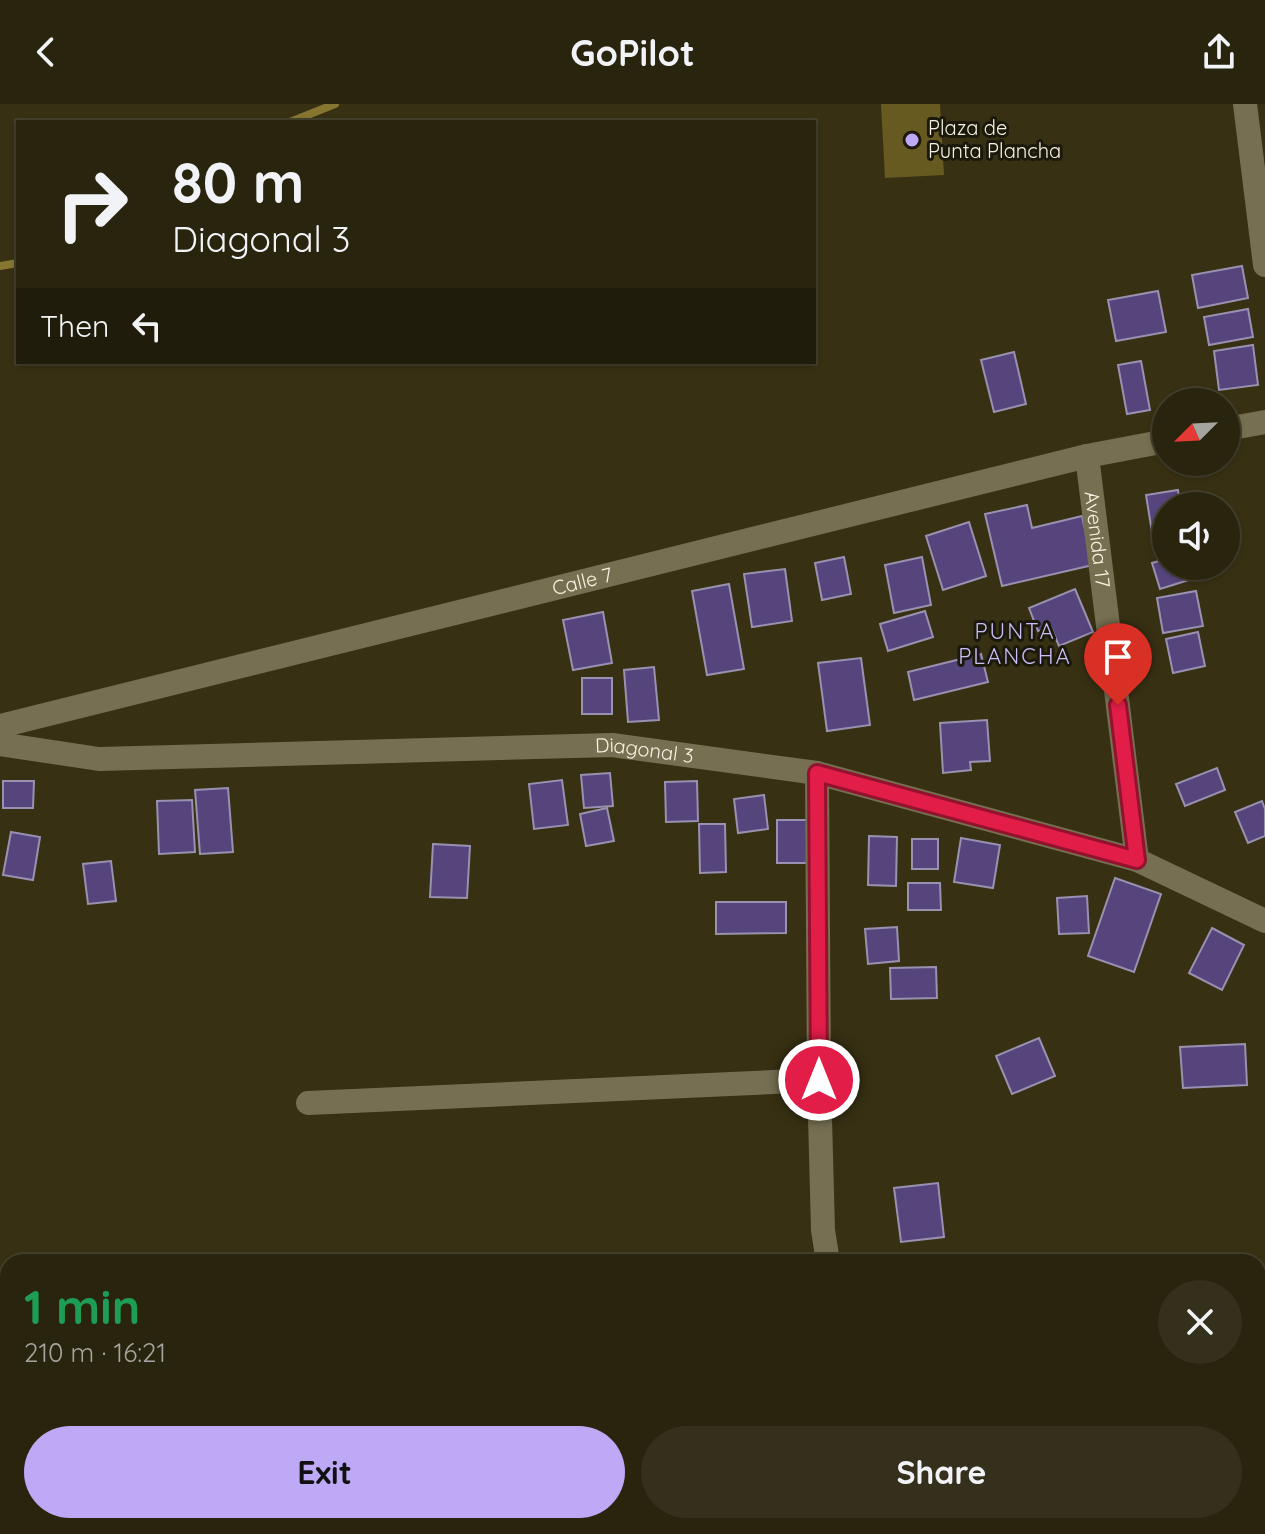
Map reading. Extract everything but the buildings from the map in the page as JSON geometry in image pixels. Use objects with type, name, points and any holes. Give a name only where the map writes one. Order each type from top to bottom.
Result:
[{"type":"street","points":[[1245,104],[1265,265]]},
{"type":"street","points":[[1240,426],[1265,422]]},
{"type":"street","name":"Calle 7","points":[[0,726],[1087,456],[1152,444]]},
{"type":"street","name":"Avenida 17","points":[[1087,456],[1137,860]]},
{"type":"street","name":"Diagonal 3","points":[[0,744],[99,759],[612,745],[817,773],[1137,860],[1265,921]]},
{"type":"street","points":[[817,773],[819,1080],[823,1230],[827,1254]]},
{"type":"street","points":[[308,1103],[819,1080]]},
{"type":"shaded area","name":"Plaza de Punta Plancha","points":[[881,104],[940,104],[944,175],[885,178]]},
{"type":"waterway","points":[[295,120],[335,104]]},
{"type":"waterway","points":[[0,266],[16,263]]},
{"type":"place","name":"Plaza de Punta Plancha","points":[[912,140]]},
{"type":"district","name":"PUNTA PLANCHA","points":[[1015,644]]},
{"type":"route","points":[[819,1080],[817,773],[1137,860],[1118,705]]}]
